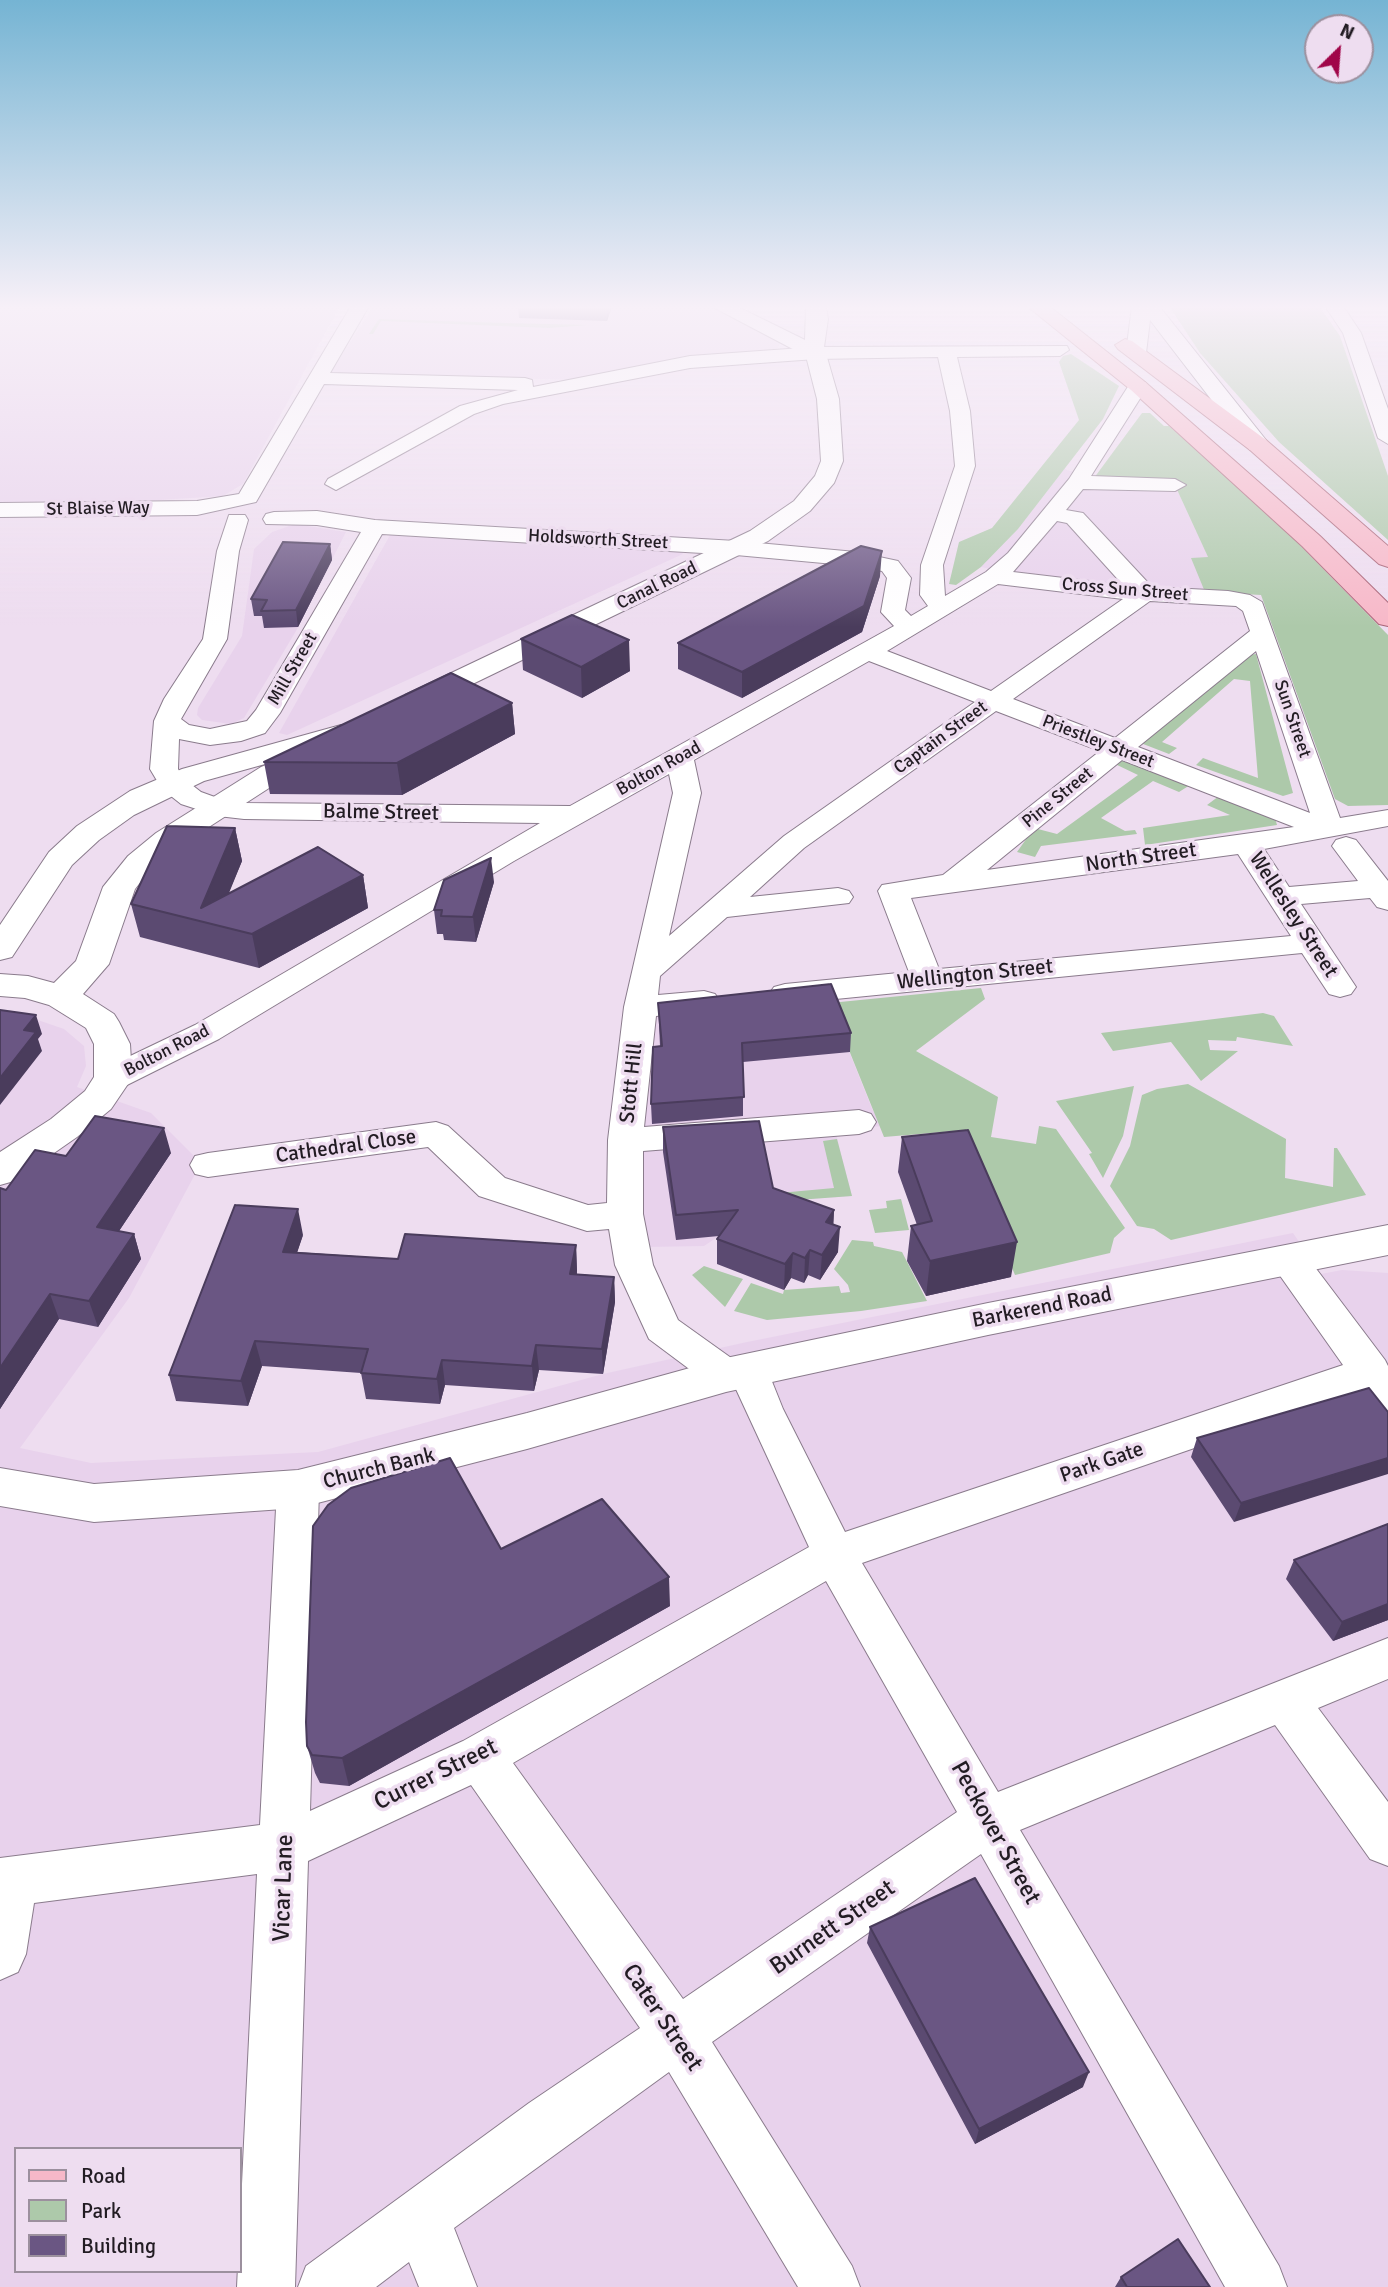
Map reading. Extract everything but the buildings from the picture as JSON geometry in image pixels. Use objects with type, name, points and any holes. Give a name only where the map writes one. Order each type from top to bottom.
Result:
[{"type":"main road","points":[[1168,413],[1311,541],[1388,618]]},
{"type":"main road","points":[[1215,413],[1258,445],[1388,559]]},
{"type":"street","points":[[194,796],[164,769],[167,721],[177,699],[215,639],[228,551],[237,515],[298,413]]},
{"type":"street","points":[[336,484],[464,413]]},
{"type":"street","name":"Canal Road","points":[[388,714],[766,532],[802,506],[826,478],[832,461],[829,413]]},
{"type":"street","points":[[943,609],[932,595],[932,565],[965,466],[960,413]]},
{"type":"street","name":"Bolton Road","points":[[113,1077],[207,1032],[574,815],[943,609],[993,577],[1016,558],[1077,482],[1121,413]]},
{"type":"street","points":[[1233,413],[1258,445]]},
{"type":"street","points":[[1379,413],[1388,438]]},
{"type":"street","points":[[237,515],[269,520],[288,512],[283,499],[264,474]]},
{"type":"street","points":[[1077,482],[1175,485]]},
{"type":"street","name":"Holdsworth Street","points":[[283,499],[317,518]]},
{"type":"street","name":"St Blaise Way","points":[[0,510],[197,508],[237,515],[283,499]]},
{"type":"street","points":[[1052,513],[1075,518],[1145,594]]},
{"type":"street","name":"Holdsworth Street","points":[[269,520],[317,518],[375,527],[736,548],[856,559],[890,566],[899,578],[893,612],[910,627]]},
{"type":"street","name":"Mill Street","points":[[167,721],[180,731],[209,737],[250,730],[267,713],[375,527]]},
{"type":"street","name":"Cross Sun Street","points":[[993,577],[1145,594],[1242,600],[1259,620]]},
{"type":"street","name":"Captain Street","points":[[645,973],[794,842],[1145,594]]},
{"type":"street","name":"Pine Street","points":[[951,884],[1118,750],[1259,620]]},
{"type":"street","name":"Sun Street","points":[[1259,620],[1338,838]]},
{"type":"street","name":"Priestley Street","points":[[867,652],[1338,838]]},
{"type":"street","points":[[0,950],[60,859],[123,808],[194,796],[272,773],[316,755],[359,728],[194,796],[167,840],[139,863],[120,887],[92,964],[61,997],[0,1004]]},
{"type":"street","name":"Stott Hill","points":[[680,758],[687,793],[645,973],[625,1140],[625,1214],[634,1265],[663,1329],[738,1373]]},
{"type":"street","name":"Balme Street","points":[[194,796],[244,811],[574,815]]},
{"type":"street","name":"North Street","points":[[928,980],[893,891],[1246,844],[1338,838],[1388,818]]},
{"type":"street","points":[[1338,838],[1383,894]]},
{"type":"street","name":"Wellesley Street","points":[[1246,844],[1340,987]]},
{"type":"street","points":[[1281,897],[1383,894]]},
{"type":"street","points":[[716,909],[838,897]]},
{"type":"street","name":"Wellington Street","points":[[640,1007],[1311,943]]},
{"type":"street","points":[[0,985],[28,987],[61,997],[81,1007],[101,1022],[112,1044],[113,1077],[90,1107],[0,1171]]},
{"type":"street","points":[[625,1140],[859,1122]]},
{"type":"street","name":"Cathedral Close","points":[[208,1165],[436,1134],[492,1187],[587,1218],[625,1214]]},
{"type":"street","name":"Barkerend Road","points":[[738,1373],[988,1319],[1388,1240]]},
{"type":"street","name":"Barkerend Road","points":[[1336,1250],[1388,1257]]},
{"type":"street","points":[[1289,1260],[1379,1383]]},
{"type":"street","name":"Church Bank","points":[[0,1487],[94,1503],[298,1489],[527,1431],[738,1373]]},
{"type":"street","name":"Peckover Street","points":[[738,1373],[763,1409],[834,1554],[1258,2287]]},
{"type":"street","name":"Park Gate","points":[[834,1554],[1379,1383]]},
{"type":"street","name":"Vicar Lane","points":[[266,2287],[286,1846],[298,1489]]},
{"type":"street","name":"Currer Street","points":[[6,1882],[286,1846],[480,1757],[834,1554]]},
{"type":"street","name":"Burnett Street","points":[[327,2287],[549,2123],[989,1819],[1388,1658]]},
{"type":"street","points":[[1284,1700],[1388,1842]]},
{"type":"street","name":"Cater Street","points":[[480,1757],[677,2036],[831,2287]]},
{"type":"street","points":[[0,1954],[6,1882]]},
{"type":"street","points":[[421,2217],[448,2287]]},
{"type":"shaded area","points":[[0,413],[282,413],[243,484],[223,496],[144,501],[0,502]]},
{"type":"shaded area","points":[[1064,469],[1094,478],[1173,481],[1224,591],[1124,586],[1020,576],[981,567],[1018,529]]},
{"type":"shaded area","points":[[295,524],[346,532],[296,631],[244,718],[231,724],[202,720],[197,715],[198,708],[242,636],[254,549],[272,532]]},
{"type":"shaded area","points":[[390,535],[683,554],[287,735],[279,733]]},
{"type":"shaded area","points":[[831,999],[830,1004],[873,1111],[894,1125],[835,1130],[852,1196],[770,1202],[704,1246],[644,1247],[640,1210],[649,1025],[657,1017]]},
{"type":"shaded area","points":[[0,1015],[32,1018],[64,1029],[84,1046],[86,1066],[77,1087],[151,1113],[201,1163],[129,1298],[20,1448],[91,1463],[318,1452],[603,1374],[747,1342],[1293,1233],[1321,1274],[1342,1270],[1388,1273],[1388,2287],[0,2287]]},
{"type":"green space","points":[[1076,413],[1106,413],[1018,529],[981,567],[956,585],[949,584],[959,542],[992,528],[1079,420]]},
{"type":"green space","points":[[1142,413],[1150,413],[1164,426],[1169,426],[1244,488],[1388,635],[1388,805],[1348,806],[1335,799],[1261,595],[1205,592],[1191,558],[1208,557],[1173,481],[1094,478]]},
{"type":"green space","points":[[1253,413],[1366,413],[1388,476],[1388,540],[1279,442]]},
{"type":"green space","points":[[1256,654],[1293,793],[1283,796],[1196,765],[1203,758],[1258,778],[1250,681],[1234,679],[1162,742],[1177,748],[1169,754],[1138,742],[1248,655]]},
{"type":"green space","points":[[1123,757],[1190,785],[1179,792],[1153,781],[1101,818],[1125,831],[1135,830],[1137,834],[1041,846],[1035,857],[1017,852],[1034,828],[1057,834],[1138,775],[1115,764]]},
{"type":"green space","points":[[1219,796],[1275,818],[1277,825],[1145,845],[1143,828],[1230,815],[1207,805]]},
{"type":"green space","points":[[981,988],[985,999],[916,1051],[998,1097],[991,1137],[1036,1144],[1039,1126],[1056,1129],[1125,1228],[1114,1238],[1110,1253],[1015,1275],[955,1131],[884,1137],[830,1003]]},
{"type":"green space","points":[[1263,1013],[1274,1016],[1293,1046],[1237,1037],[1236,1041],[1208,1040],[1210,1050],[1238,1051],[1201,1081],[1171,1042],[1113,1051],[1101,1033]]},
{"type":"green space","points":[[1188,1084],[1286,1139],[1285,1178],[1333,1187],[1334,1148],[1337,1148],[1366,1195],[1171,1240],[1154,1229],[1137,1226],[1110,1186],[1130,1146],[1142,1095],[1157,1089]]},
{"type":"green space","points":[[1134,1086],[1123,1136],[1103,1178],[1089,1154],[1092,1153],[1056,1101]]},
{"type":"green space","points":[[837,1139],[852,1196],[770,1202],[768,1194],[834,1188],[823,1141]]},
{"type":"green space","points":[[901,1199],[909,1230],[875,1233],[869,1210],[887,1208],[886,1201]]},
{"type":"green space","points":[[852,1240],[873,1242],[874,1246],[902,1252],[927,1301],[861,1311],[767,1320],[734,1311],[751,1283],[783,1294],[784,1290],[839,1286],[841,1293],[850,1292],[848,1285],[834,1269]]},
{"type":"green space","points":[[704,1266],[743,1279],[725,1307],[692,1275]]}]
